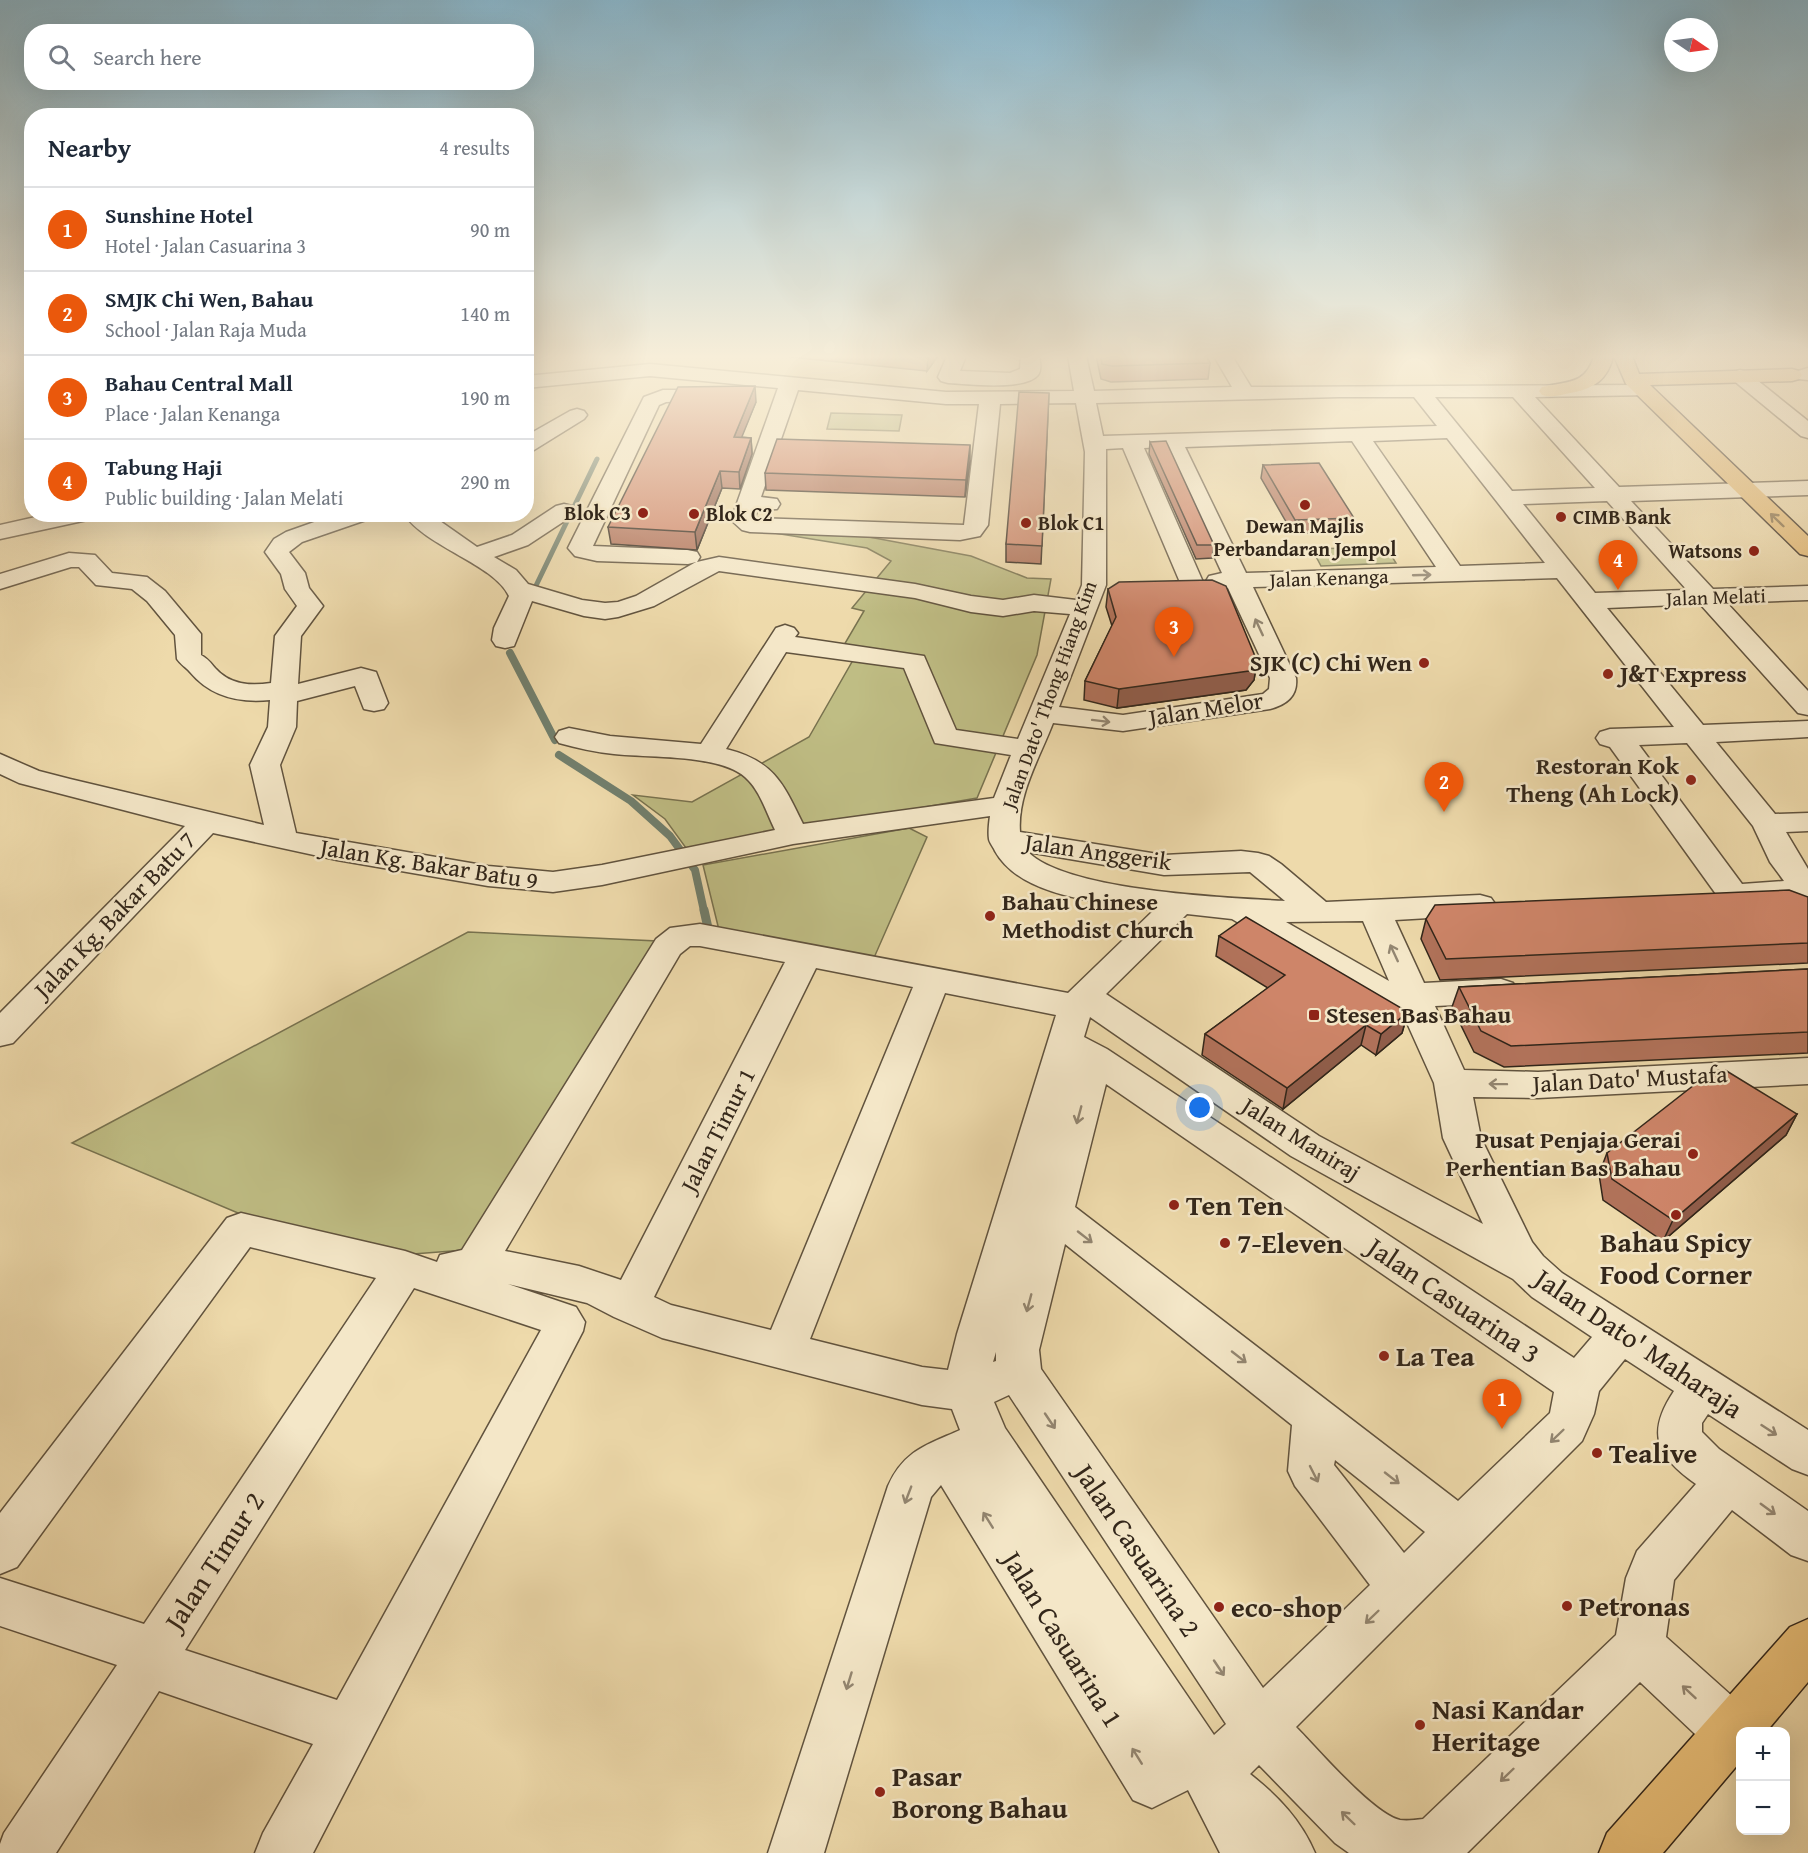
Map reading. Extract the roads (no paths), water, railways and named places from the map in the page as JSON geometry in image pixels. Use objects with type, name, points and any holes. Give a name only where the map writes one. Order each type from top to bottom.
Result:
[{"type":"main road","points":[[1698,442],[1808,549]]},
{"type":"main road","points":[[1627,1853],[1808,1644]]},
{"type":"street","points":[[631,442],[580,548],[583,551],[597,554],[688,557]]},
{"type":"street","points":[[769,442],[743,520],[750,525],[960,533],[975,528],[978,511],[975,442]]},
{"type":"street","points":[[1094,443],[1113,442]]},
{"type":"street","name":"Jalan Kenanga","points":[[1131,442],[1180,582],[1564,570]]},
{"type":"street","points":[[1173,442],[1238,580]]},
{"type":"street","points":[[1356,442],[1453,574]]},
{"type":"street","points":[[1461,442],[1767,824],[1785,862],[1808,890]]},
{"type":"street","points":[[1565,442],[1808,707]]},
{"type":"street","name":"Jalan Dato' Thong Hiang Kim","points":[[1004,839],[1003,822],[1006,805],[1042,713],[1098,592],[1094,443]]},
{"type":"street","points":[[1506,498],[1808,488]]},
{"type":"street","points":[[748,503],[794,505]]},
{"type":"street","points":[[955,510],[978,511]]},
{"type":"street","points":[[474,556],[520,540],[564,511]]},
{"type":"street","points":[[0,532],[47,522]]},
{"type":"street","points":[[282,839],[265,765],[279,737],[285,693],[288,636],[310,606],[297,589],[293,573],[277,552],[282,544],[294,537],[338,522]]},
{"type":"street","points":[[426,522],[474,556],[501,568],[528,591],[604,611],[637,604],[707,566],[719,564],[915,591],[971,604],[1003,608],[1098,592]]},
{"type":"street","points":[[0,582],[69,560],[86,560],[105,580],[138,582],[156,596],[188,634],[190,659],[201,666],[205,674],[237,693],[285,693],[361,676],[366,678],[374,703]]},
{"type":"street","name":"Jalan Melor","points":[[1042,713],[1123,723],[1258,704],[1280,695],[1284,687],[1283,678],[1238,580]]},
{"type":"street","points":[[504,640],[522,596],[528,591]]},
{"type":"street","name":"Jalan Melati","points":[[1588,601],[1808,593]]},
{"type":"street","points":[[708,755],[782,638],[915,662],[945,737],[1028,749]]},
{"type":"street","points":[[1732,894],[1614,738],[1808,729]]},
{"type":"street","points":[[569,737],[609,745],[708,755],[739,762],[754,770],[767,786],[793,836]]},
{"type":"street","name":"Jalan Kg. Bakar Batu 9","points":[[0,763],[29,777],[206,822],[337,851],[488,876],[553,882],[571,881],[793,836],[1006,805]]},
{"type":"street","name":"Jalan Kg. Bakar Batu 7","points":[[2,1030],[206,822]]},
{"type":"street","points":[[1767,824],[1808,822]]},
{"type":"street","points":[[1004,839],[1012,855],[1026,868],[1047,878],[1093,890],[1180,903],[1238,909],[1318,912],[1505,903]]},
{"type":"street","name":"Jalan Anggerik","points":[[1004,839],[1164,865],[1241,861],[1258,863],[1318,912]]},
{"type":"street","points":[[1696,895],[1808,890]]},
{"type":"street","points":[[405,1268],[474,1266],[521,1269],[579,1282],[601,1290],[662,1320],[922,1386],[971,1392],[1019,1371],[1017,1350],[1038,1200],[1080,1025],[1180,903]]},
{"type":"street","points":[[1238,909],[1418,1006],[1533,990]]},
{"type":"street","name":"Jalan Dato' Maharaja","points":[[1374,909],[1452,1083],[1462,1138],[1516,1252],[1528,1268],[1547,1285],[1808,1455]]},
{"type":"street","points":[[474,1266],[674,941],[682,936],[700,935],[933,979],[1080,1025]]},
{"type":"street","name":"Jalan Timur 1","points":[[629,1305],[806,955]]},
{"type":"street","points":[[784,1351],[933,979]]},
{"type":"street","name":"Jalan Maniraj","points":[[1080,1025],[1528,1268]]},
{"type":"street","name":"Jalan Casuarina 3","points":[[1080,1025],[1578,1384]]},
{"type":"street","name":"Jalan Dato' Mustafa","points":[[1452,1083],[1538,1085],[1808,1071]]},
{"type":"street","points":[[796,1853],[906,1499],[919,1474],[930,1465],[967,1447],[972,1404],[970,1368],[978,1334],[1038,1200]]},
{"type":"street","points":[[1038,1200],[1460,1531]]},
{"type":"street","points":[[0,1551],[241,1229],[405,1268],[556,1316],[564,1322],[564,1326],[283,1853]]},
{"type":"street","name":"Jalan Timur 2","points":[[24,1853],[405,1268]]},
{"type":"street","points":[[1203,1765],[1259,1727],[1566,1427],[1572,1414],[1578,1384],[1621,1333]]},
{"type":"street","name":"Jalan Casuarina 2","points":[[1019,1371],[1029,1390],[1259,1727],[1354,1824],[1377,1839],[1401,1848],[1423,1847],[1442,1839],[1639,1647]]},
{"type":"street","points":[[1702,1386],[1681,1420],[1680,1436],[1690,1452],[1808,1539]]},
{"type":"street","points":[[1316,1418],[1311,1471],[1402,1588]]},
{"type":"street","name":"Jalan Casuarina 1","points":[[967,1447],[1152,1781],[1203,1765]]},
{"type":"street","points":[[1728,1480],[1654,1567],[1650,1578],[1639,1647],[1732,1732]]},
{"type":"street","points":[[0,1602],[126,1641],[150,1659],[170,1670],[349,1730]]},
{"type":"street","points":[[1203,1765],[1237,1831],[1254,1853]]},
{"type":"street","points":[[1203,1765],[1256,1813],[1287,1853]]},
{"type":"waterway","points":[[531,596],[597,459]]},
{"type":"waterway","points":[[510,653],[555,740]]},
{"type":"waterway","points":[[559,755],[631,801],[670,836],[695,870],[704,911]]},
{"type":"waterway","points":[[704,910],[708,928]]},
{"type":"place","name":"Dewan Majlis Perbandaran Jempol","points":[[1305,505]]},
{"type":"place","name":"Blok C3","points":[[643,513]]},
{"type":"place","name":"Blok C2","points":[[694,514]]},
{"type":"place","name":"CIMB Bank","points":[[1561,517]]},
{"type":"place","name":"Blok C1","points":[[1026,523]]},
{"type":"place","name":"Watsons","points":[[1754,551]]},
{"type":"place","name":"Tabung Haji","points":[[1618,590]]},
{"type":"place","name":"Bahau Central Mall","points":[[1174,657]]},
{"type":"place","name":"SJK (C) Chi Wen","points":[[1424,663]]},
{"type":"place","name":"J&T Express","points":[[1608,674]]},
{"type":"place","name":"Restoran Kok Theng (Ah Lock)","points":[[1691,780]]},
{"type":"place","name":"SMJK Chi Wen, Bahau","points":[[1444,812]]},
{"type":"place","name":"Bahau Chinese Methodist Church","points":[[990,916]]},
{"type":"place","name":"Stesen Bas Bahau","points":[[1314,1015]]},
{"type":"place","name":"Pusat Penjaja Gerai Perhentian Bas Bahau","points":[[1693,1154]]},
{"type":"place","name":"Ten Ten","points":[[1174,1205]]},
{"type":"place","name":"Bahau Spicy Food Corner","points":[[1676,1215]]},
{"type":"place","name":"7-Eleven","points":[[1225,1243]]},
{"type":"place","name":"La Tea","points":[[1384,1356]]},
{"type":"place","name":"Sunshine Hotel","points":[[1502,1429]]},
{"type":"place","name":"Tealive","points":[[1597,1453]]},
{"type":"place","name":"Petronas","points":[[1567,1606]]},
{"type":"place","name":"eco-shop","points":[[1219,1607]]},
{"type":"place","name":"Nasi Kandar Heritage","points":[[1420,1725]]},
{"type":"place","name":"Pasar Borong Bahau","points":[[880,1792]]}]
